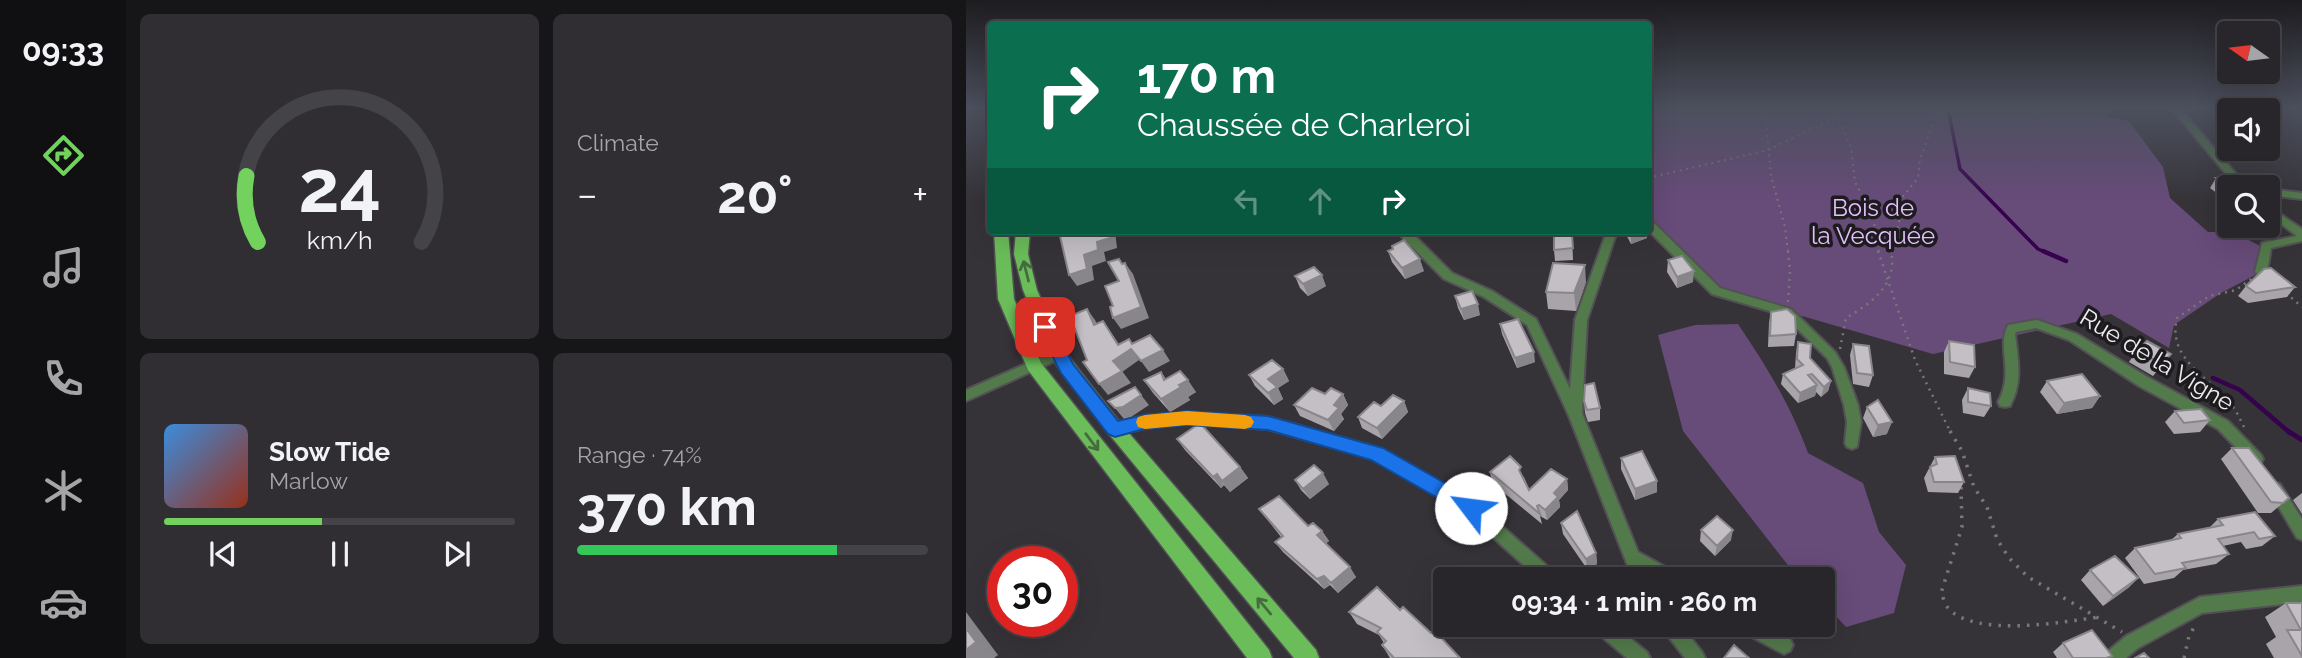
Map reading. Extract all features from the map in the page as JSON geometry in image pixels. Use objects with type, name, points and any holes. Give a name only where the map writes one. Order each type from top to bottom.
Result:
[{"type":"main road","points":[[1001,235],[1006,299],[1034,366],[1261,658]]},
{"type":"main road","points":[[1023,235],[1021,254],[1030,289],[1058,355],[1115,429],[1308,658]]},
{"type":"street","points":[[2202,140],[2232,175]]},
{"type":"street","points":[[2280,193],[2302,196]]},
{"type":"street","points":[[2280,219],[2302,236]]},
{"type":"street","points":[[1652,227],[1716,291],[1787,312],[1831,355],[1851,405],[1854,422],[1852,443]]},
{"type":"street","points":[[1406,235],[1448,276],[1488,294],[1532,322],[1575,413],[1636,567]]},
{"type":"street","points":[[1575,413],[1581,320],[1611,235]]},
{"type":"street","points":[[2261,272],[2266,245],[2302,236]]},
{"type":"street","name":"Rue de la Vigne","points":[[2005,402],[2011,394],[2013,380],[2009,334],[2012,328],[2037,324],[2057,330],[2087,345],[2144,383],[2223,425],[2259,463],[2302,533]]},
{"type":"street","points":[[966,396],[1058,355]]},
{"type":"street","points":[[1115,429],[1144,422],[1187,418],[1268,423],[1377,453],[1471,508],[1537,567]]},
{"type":"street","points":[[1632,557],[1650,567]]},
{"type":"street","points":[[2113,658],[2132,642],[2200,605],[2302,594]]},
{"type":"street","points":[[1616,637],[1641,658]]},
{"type":"street","points":[[1679,637],[1696,658]]},
{"type":"street","points":[[1769,637],[1784,645]]},
{"type":"path","points":[[1767,140],[1776,198],[1785,227],[1790,271],[1787,312]]},
{"type":"path","points":[[1652,177],[1768,150],[1790,140]]},
{"type":"path","points":[[1847,140],[1851,147],[1855,182],[1873,216],[1880,261],[1903,318],[1915,360],[1966,462],[1974,487],[1987,507],[1997,539],[2009,558],[2028,577],[2047,591],[2116,627],[2132,642]]},
{"type":"path","points":[[1831,355],[1840,352],[1846,318],[1873,300],[1888,285],[1894,265],[1891,246],[1897,234],[1900,200],[1919,178],[1922,169],[1920,159],[1927,140]]},
{"type":"path","points":[[2245,429],[2232,405],[2195,370],[2175,344],[2174,325],[2177,318],[2210,296],[2236,290],[2261,272]]},
{"type":"path","points":[[2282,290],[2302,307]]},
{"type":"path","points":[[1962,466],[1966,462]]},
{"type":"path","points":[[1959,482],[1965,513],[1961,537],[1941,593],[1942,602],[1953,614],[2006,625],[2099,617]]},
{"type":"path","points":[[2184,658],[2189,636],[2203,612],[2200,605]]},
{"type":"green space","name":"Bois de la Vecquée","points":[[1652,140],[2143,140],[2163,167],[2170,198],[2208,232],[2217,232],[2217,238],[2245,238],[2264,248],[2261,272],[2221,293],[2174,325],[2169,348],[2111,314],[1933,354],[1716,291],[1652,231]]},
{"type":"green space","points":[[1738,324],[1777,386],[1808,453],[1863,483],[1879,532],[1906,565],[1894,613],[1846,627],[1835,615],[1835,567],[1789,567],[1683,431],[1658,335],[1695,325]]},
{"type":"building","points":[[1110,235],[1110,238],[1097,242],[1098,250],[1084,255],[1087,269],[1069,275],[1060,236]]},
{"type":"building","points":[[1554,235],[1572,235],[1573,248],[1554,250]]},
{"type":"building","points":[[1404,240],[1420,259],[1402,268],[1388,251]]},
{"type":"building","points":[[1682,256],[1694,271],[1677,277],[1668,260]]},
{"type":"building","points":[[1119,259],[1122,264],[1125,263],[1141,307],[1113,318],[1110,307],[1113,306],[1105,286],[1119,281],[1108,262]]},
{"type":"building","points":[[1553,263],[1585,265],[1574,293],[1546,292]]},
{"type":"building","points":[[1314,267],[1322,275],[1303,284],[1295,276]]},
{"type":"building","points":[[2271,268],[2295,287],[2256,293],[2246,286],[2264,269]]},
{"type":"building","points":[[1472,291],[1478,304],[1461,309],[1455,296]]},
{"type":"building","points":[[1087,309],[1094,325],[1103,321],[1118,345],[1129,339],[1132,344],[1150,335],[1163,350],[1141,361],[1131,349],[1113,361],[1122,371],[1099,384],[1083,362],[1087,360],[1070,316]]},
{"type":"building","points":[[1787,309],[1795,316],[1796,334],[1770,336],[1771,312]]},
{"type":"building","points":[[1518,319],[1534,352],[1515,358],[1500,324]]},
{"type":"building","points":[[1949,341],[1974,345],[1975,367],[1950,362]]},
{"type":"building","points":[[2147,341],[2171,354],[2162,364],[2137,350]]},
{"type":"building","points":[[1798,342],[1811,344],[1810,358],[1831,381],[1824,387],[1812,374],[1808,375],[1817,385],[1800,393],[1783,374],[1803,365],[1797,359]]},
{"type":"building","points":[[1853,344],[1869,346],[1873,375],[1857,373]]},
{"type":"building","points":[[1272,360],[1283,369],[1268,379],[1277,387],[1268,393],[1249,375]]},
{"type":"building","points":[[1180,371],[1188,380],[1161,399],[1144,380],[1161,372],[1164,380]]},
{"type":"building","points":[[2082,374],[2100,396],[2064,403],[2047,381]]},
{"type":"building","points":[[1594,383],[1600,408],[1587,410],[1584,401],[1585,385]]},
{"type":"building","points":[[1135,387],[1141,395],[1123,407],[1115,408],[1108,401]]},
{"type":"building","points":[[1312,388],[1325,394],[1331,388],[1343,394],[1334,405],[1339,408],[1328,420],[1294,405]]},
{"type":"building","points":[[1968,388],[1990,393],[1991,406],[1968,402]]},
{"type":"building","points":[[1393,395],[1404,401],[1377,428],[1358,417],[1374,402],[1381,406]]},
{"type":"building","points":[[1878,400],[1892,422],[1878,425],[1867,407]]},
{"type":"building","points":[[2201,409],[2210,420],[2184,423],[2175,411]]},
{"type":"building","points":[[1200,423],[1240,467],[1222,481],[1217,474],[1213,477],[1177,439]]},
{"type":"building","points":[[2232,448],[2249,448],[2289,498],[2283,503],[2271,502]]},
{"type":"building","points":[[1642,451],[1657,481],[1635,489],[1621,458]]},
{"type":"building","points":[[1510,456],[1521,467],[1519,470],[1529,490],[1551,469],[1567,479],[1554,493],[1558,497],[1545,510],[1537,506],[1540,514],[1490,472]]},
{"type":"building","points":[[1955,456],[1964,482],[1934,482],[1930,467],[1937,464],[1935,457]]},
{"type":"building","points":[[1314,465],[1323,473],[1303,489],[1295,480]]},
{"type":"building","points":[[1279,496],[1308,526],[1313,523],[1322,531],[1317,535],[1350,567],[1331,583],[1324,576],[1317,579],[1275,542],[1283,536],[1259,509]]},
{"type":"building","points":[[1577,511],[1596,553],[1586,559],[1561,523]]},
{"type":"building","points":[[2255,512],[2275,536],[2259,539],[2254,532],[2218,539],[2229,554],[2182,563],[2186,568],[2155,574],[2135,548],[2181,538],[2178,534],[2223,525],[2218,519]]},
{"type":"building","points":[[1717,516],[1733,530],[1717,546],[1701,530]]},
{"type":"building","points":[[2115,556],[2138,578],[2113,596],[2090,570]]},
{"type":"building","points":[[1377,587],[1400,610],[1403,607],[1431,633],[1433,631],[1433,637],[1440,637],[1460,658],[1394,658],[1382,645],[1386,641],[1377,632],[1381,628],[1349,612]]},
{"type":"building","points":[[2286,603],[2302,603],[2302,656],[2287,630],[2301,630]]},
{"type":"building","points":[[966,628],[976,642],[966,650]]},
{"type":"building","points":[[2092,630],[2112,656],[2073,658],[2063,643]]},
{"type":"building","points":[[1734,645],[1749,658],[1724,658]]},
{"type":"building","points":[[2144,653],[2149,658],[2135,658]]},
{"type":"waterway","points":[[1954,140],[1960,169],[2038,249],[2047,253]]},
{"type":"waterway","points":[[2043,251],[2066,261]]},
{"type":"waterway","points":[[2213,378],[2240,390],[2290,433]]},
{"type":"waterway","points":[[2288,431],[2302,440]]},
{"type":"slow traffic","points":[[1145,422],[1187,418],[1245,422]]},
{"type":"route","points":[[1045,327],[1066,369],[1115,429],[1144,422],[1187,418],[1268,423],[1377,453],[1471,508]]}]
